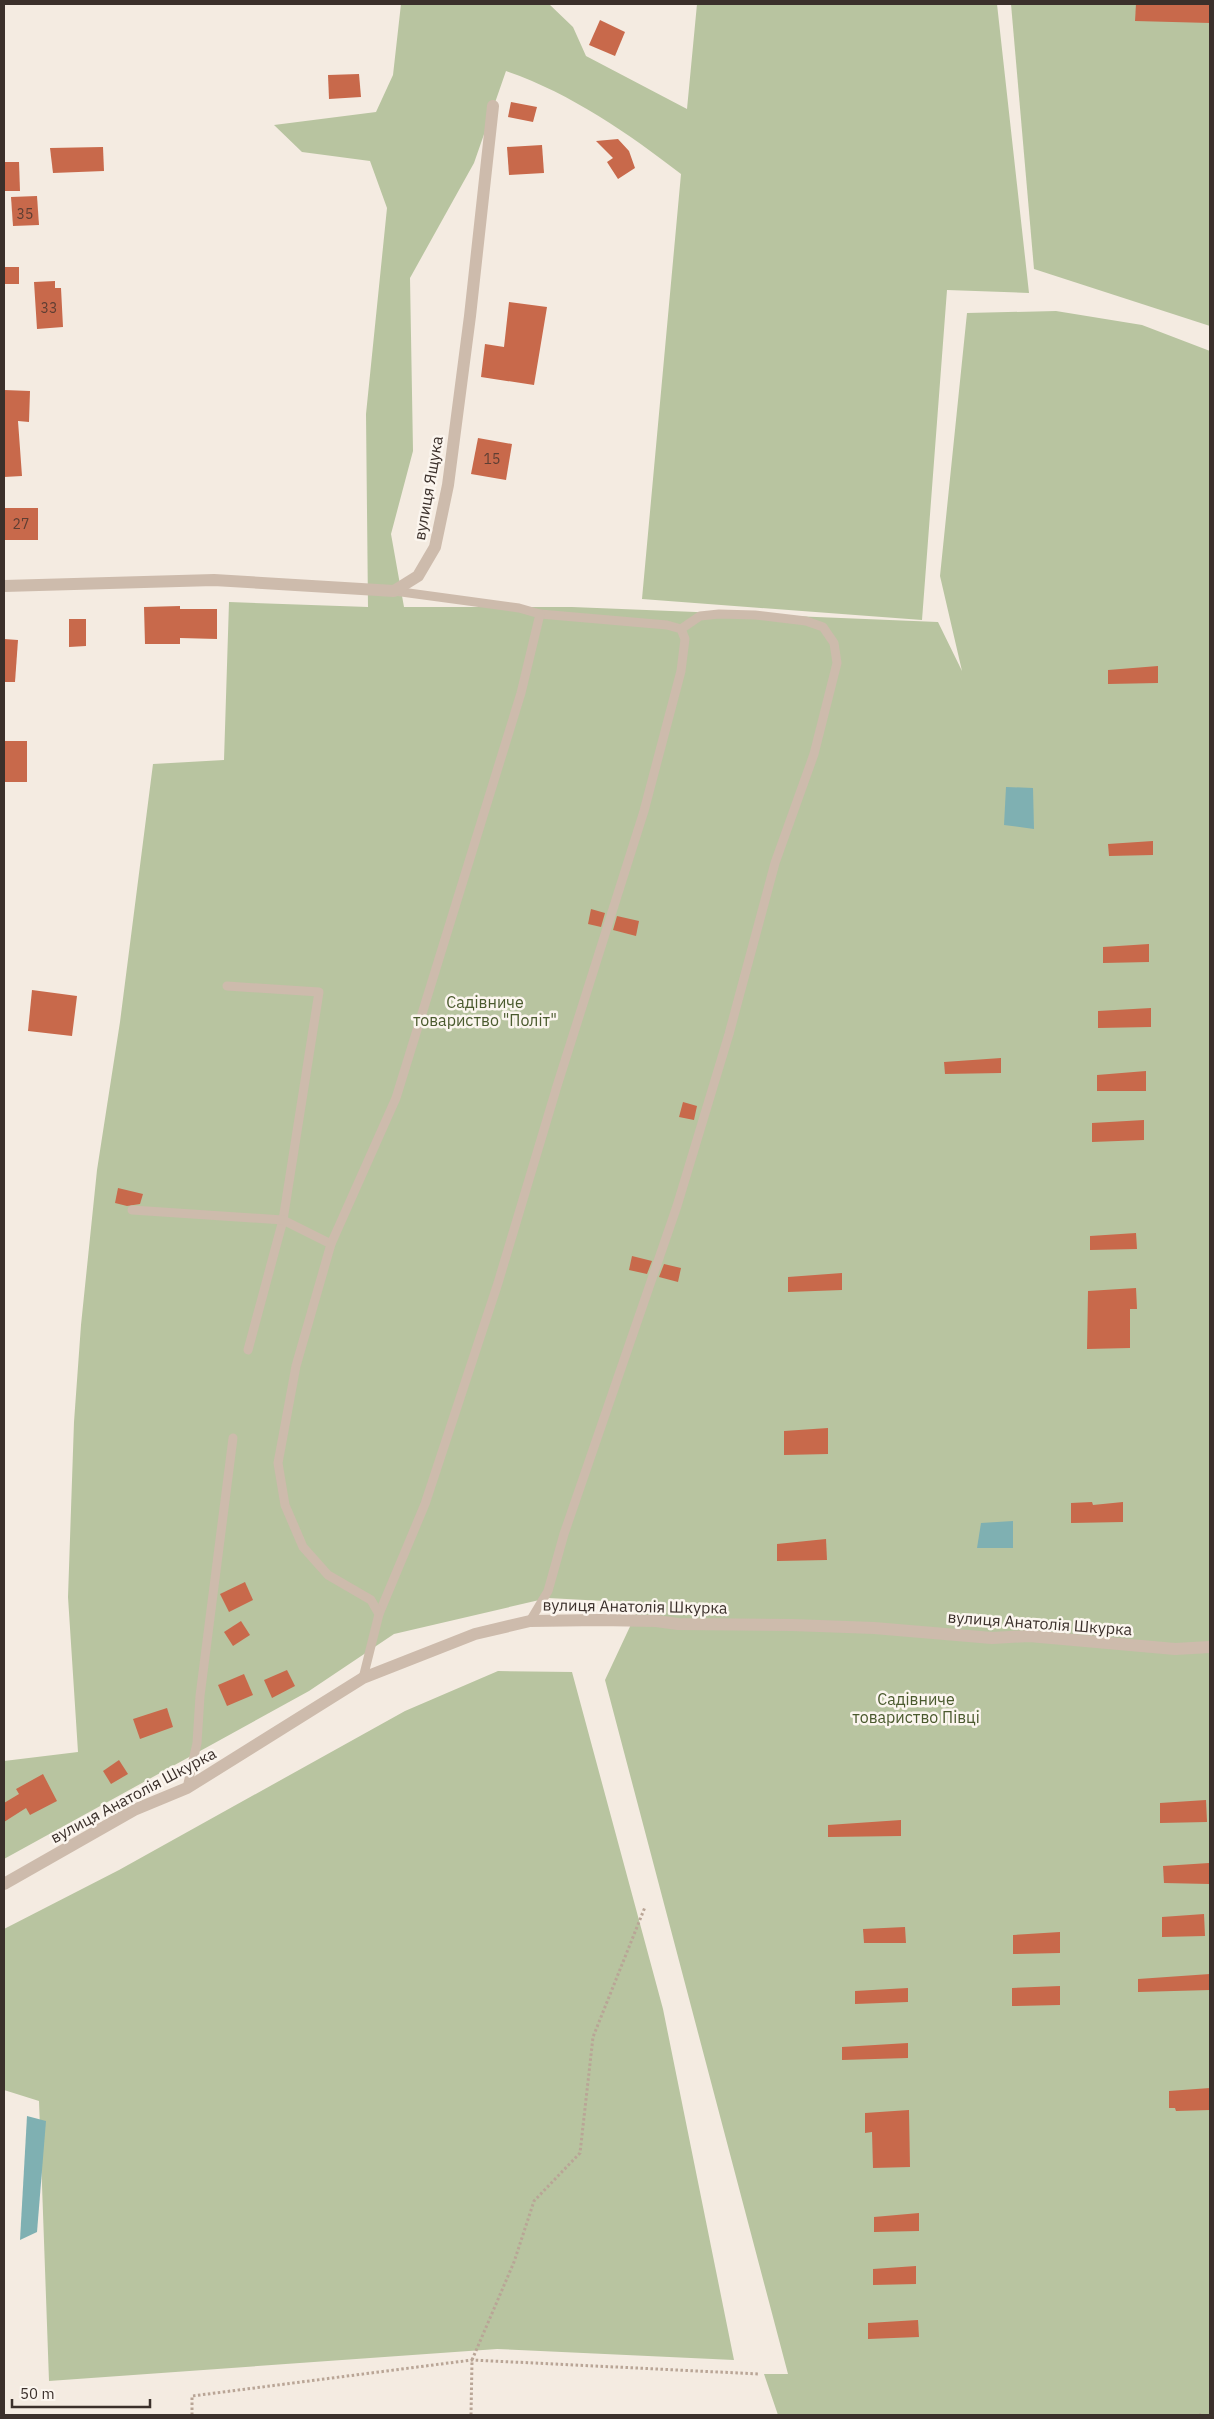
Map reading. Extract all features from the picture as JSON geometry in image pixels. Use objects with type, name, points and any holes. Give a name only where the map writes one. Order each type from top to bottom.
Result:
[{"type":"street","name":"вулиця Ящука","points":[[394,591],[418,576],[436,547],[449,476],[470,316],[493,106]]},
{"type":"street","points":[[4,586],[214,580],[394,591]]},
{"type":"street","name":"вулиця Анатолія Шкурка","points":[[4,1884],[134,1810],[187,1788],[363,1678],[475,1634],[530,1621],[598,1620],[656,1621],[678,1624],[792,1624],[874,1628],[992,1638],[1029,1636],[1175,1649],[1210,1647]]},
{"type":"lane","points":[[394,591],[519,608],[540,614],[667,625],[681,629]]},
{"type":"lane","points":[[379,1614],[371,1600],[328,1575],[303,1547],[284,1505],[278,1463],[296,1366],[331,1244],[396,1098],[521,693],[540,614]]},
{"type":"lane","points":[[530,1621],[548,1591],[564,1534],[677,1206],[730,1034],[775,862],[814,754],[837,663],[834,643],[823,627],[806,621],[755,615],[719,614],[700,616],[681,629]]},
{"type":"lane","points":[[363,1678],[379,1614],[425,1504],[489,1311],[557,1086],[644,811],[681,671],[685,639],[681,629]]},
{"type":"lane","points":[[227,986],[319,992],[283,1220],[248,1350]]},
{"type":"lane","points":[[132,1210],[283,1220],[331,1244]]},
{"type":"lane","points":[[187,1788],[197,1743],[202,1686],[233,1438]]},
{"type":"path","points":[[472,2415],[472,2360],[514,2262],[534,2201],[580,2153],[593,2037],[646,1907]]},
{"type":"path","points":[[192,2415],[192,2396],[472,2360],[759,2374]]},
{"type":"green space","points":[[401,4],[549,4],[573,27],[586,56],[687,109],[697,4],[997,4],[1029,293],[947,290],[922,620],[642,599],[681,174],[619,129],[576,102],[506,71],[474,163],[410,278],[413,451],[391,534],[404,607],[572,607],[938,622],[962,671],[940,576],[967,313],[1056,311],[1142,325],[1210,351],[1210,2415],[778,2415],[764,2374],[788,2374],[605,1680],[641,1603],[548,1598],[394,1634],[309,1691],[4,1859],[4,1761],[78,1752],[68,1597],[74,1422],[81,1325],[97,1170],[120,1022],[153,764],[224,760],[229,602],[368,607],[366,414],[387,208],[370,161],[302,152],[274,125],[376,112],[393,75]]},
{"type":"green space","points":[[1011,4],[1210,4],[1210,326],[1034,269]]},
{"type":"green space","points":[[498,1671],[572,1672],[663,2009],[734,2360],[497,2349],[49,2381],[39,2101],[4,2090],[4,1929],[119,1870],[405,1711]]},
{"type":"water","points":[[1006,787],[1033,788],[1034,829],[1004,825]]},
{"type":"water","points":[[1013,1521],[1013,1548],[977,1548],[981,1523]]},
{"type":"water","points":[[27,2116],[46,2121],[37,2232],[20,2240]]},
{"type":"building","points":[[1136,4],[1210,4],[1210,23],[1135,21]]},
{"type":"building","points":[[600,20],[625,32],[615,56],[589,45]]},
{"type":"building","points":[[359,74],[361,97],[329,99],[328,75]]},
{"type":"building","points":[[511,102],[537,107],[533,122],[508,117]]},
{"type":"building","points":[[618,139],[629,151],[635,168],[618,179],[607,162],[613,158],[596,141]]},
{"type":"building","points":[[542,145],[544,173],[509,175],[507,147]]},
{"type":"building","points":[[103,147],[104,171],[53,173],[50,148]]},
{"type":"building","points":[[4,162],[19,162],[20,191],[4,191]]},
{"type":"building","points":[[37,196],[39,225],[13,226],[11,197]]},
{"type":"building","points":[[4,267],[19,267],[19,284],[4,284]]},
{"type":"building","points":[[55,281],[55,288],[61,288],[63,327],[37,329],[34,282]]},
{"type":"building","points":[[509,302],[547,307],[534,385],[481,377],[485,344],[504,347]]},
{"type":"building","points":[[4,390],[30,391],[29,422],[18,421],[22,476],[4,477]]},
{"type":"building","points":[[478,438],[512,444],[506,480],[471,474]]},
{"type":"building","points":[[4,508],[38,508],[38,540],[4,540]]},
{"type":"building","points":[[180,606],[180,609],[217,609],[217,639],[180,638],[180,644],[145,644],[144,607]]},
{"type":"building","points":[[69,619],[86,619],[86,646],[69,647]]},
{"type":"building","points":[[4,639],[18,640],[15,682],[4,682]]},
{"type":"building","points":[[1158,666],[1158,683],[1108,684],[1108,670]]},
{"type":"building","points":[[4,741],[27,741],[27,782],[4,782]]},
{"type":"building","points":[[1153,841],[1153,855],[1109,856],[1108,844]]},
{"type":"building","points":[[591,909],[605,913],[601,927],[588,924]]},
{"type":"building","points":[[617,916],[639,921],[636,936],[613,930]]},
{"type":"building","points":[[1149,944],[1149,962],[1103,963],[1103,947]]},
{"type":"building","points":[[32,990],[77,996],[72,1036],[28,1031]]},
{"type":"building","points":[[1151,1008],[1151,1027],[1098,1028],[1098,1011]]},
{"type":"building","points":[[1001,1058],[1001,1073],[945,1074],[944,1062]]},
{"type":"building","points":[[1146,1071],[1146,1091],[1097,1091],[1097,1075]]},
{"type":"building","points":[[683,1102],[697,1106],[694,1120],[679,1117]]},
{"type":"building","points":[[1144,1120],[1144,1140],[1092,1142],[1092,1123]]},
{"type":"building","points":[[118,1188],[143,1194],[140,1204],[127,1206],[115,1203]]},
{"type":"building","points":[[1136,1233],[1137,1249],[1090,1250],[1090,1236]]},
{"type":"building","points":[[632,1256],[652,1261],[647,1274],[629,1270]]},
{"type":"building","points":[[664,1264],[681,1268],[678,1282],[659,1277]]},
{"type":"building","points":[[842,1273],[842,1290],[788,1292],[788,1277]]},
{"type":"building","points":[[1136,1288],[1137,1309],[1130,1309],[1130,1348],[1087,1349],[1088,1291]]},
{"type":"building","points":[[828,1428],[828,1454],[784,1455],[784,1431]]},
{"type":"building","points":[[1092,1502],[1093,1505],[1123,1502],[1123,1522],[1071,1523],[1071,1503]]},
{"type":"building","points":[[826,1539],[827,1560],[777,1561],[777,1544]]},
{"type":"building","points":[[245,1582],[253,1600],[229,1612],[220,1594]]},
{"type":"building","points":[[241,1621],[250,1635],[233,1646],[224,1632]]},
{"type":"building","points":[[287,1670],[295,1686],[272,1698],[264,1680]]},
{"type":"building","points":[[244,1674],[253,1695],[227,1706],[218,1685]]},
{"type":"building","points":[[167,1708],[173,1727],[140,1739],[133,1719]]},
{"type":"building","points":[[119,1760],[128,1774],[111,1784],[103,1771]]},
{"type":"building","points":[[43,1774],[57,1801],[30,1815],[26,1808],[4,1822],[4,1803],[19,1794],[16,1789]]},
{"type":"building","points":[[1206,1800],[1207,1822],[1160,1823],[1160,1803]]},
{"type":"building","points":[[901,1820],[901,1836],[828,1837],[828,1825]]},
{"type":"building","points":[[1209,1863],[1209,1884],[1164,1883],[1163,1866]]},
{"type":"building","points":[[1204,1914],[1205,1936],[1162,1937],[1162,1917]]},
{"type":"building","points":[[905,1927],[906,1943],[864,1943],[863,1929]]},
{"type":"building","points":[[1060,1932],[1060,1953],[1013,1954],[1013,1935]]},
{"type":"building","points":[[1210,1974],[1210,1990],[1138,1992],[1138,1979]]},
{"type":"building","points":[[1060,1986],[1060,2005],[1012,2006],[1012,1988]]},
{"type":"building","points":[[908,1988],[908,2002],[855,2004],[855,1991]]},
{"type":"building","points":[[908,2043],[908,2058],[842,2060],[842,2047]]},
{"type":"building","points":[[1210,2088],[1210,2110],[1176,2111],[1175,2108],[1169,2108],[1169,2091]]},
{"type":"building","points":[[909,2110],[910,2167],[873,2168],[872,2132],[865,2133],[865,2113]]},
{"type":"building","points":[[919,2213],[919,2231],[874,2232],[874,2217]]},
{"type":"building","points":[[916,2266],[916,2284],[873,2285],[873,2269]]},
{"type":"building","points":[[918,2320],[919,2337],[868,2339],[868,2323]]},
{"type":"park label","name":"Садівниче товариство \"Політ\"","points":[[485,1011]]},
{"type":"park label","name":"Садівниче товариство Півці","points":[[916,1708]]}]
